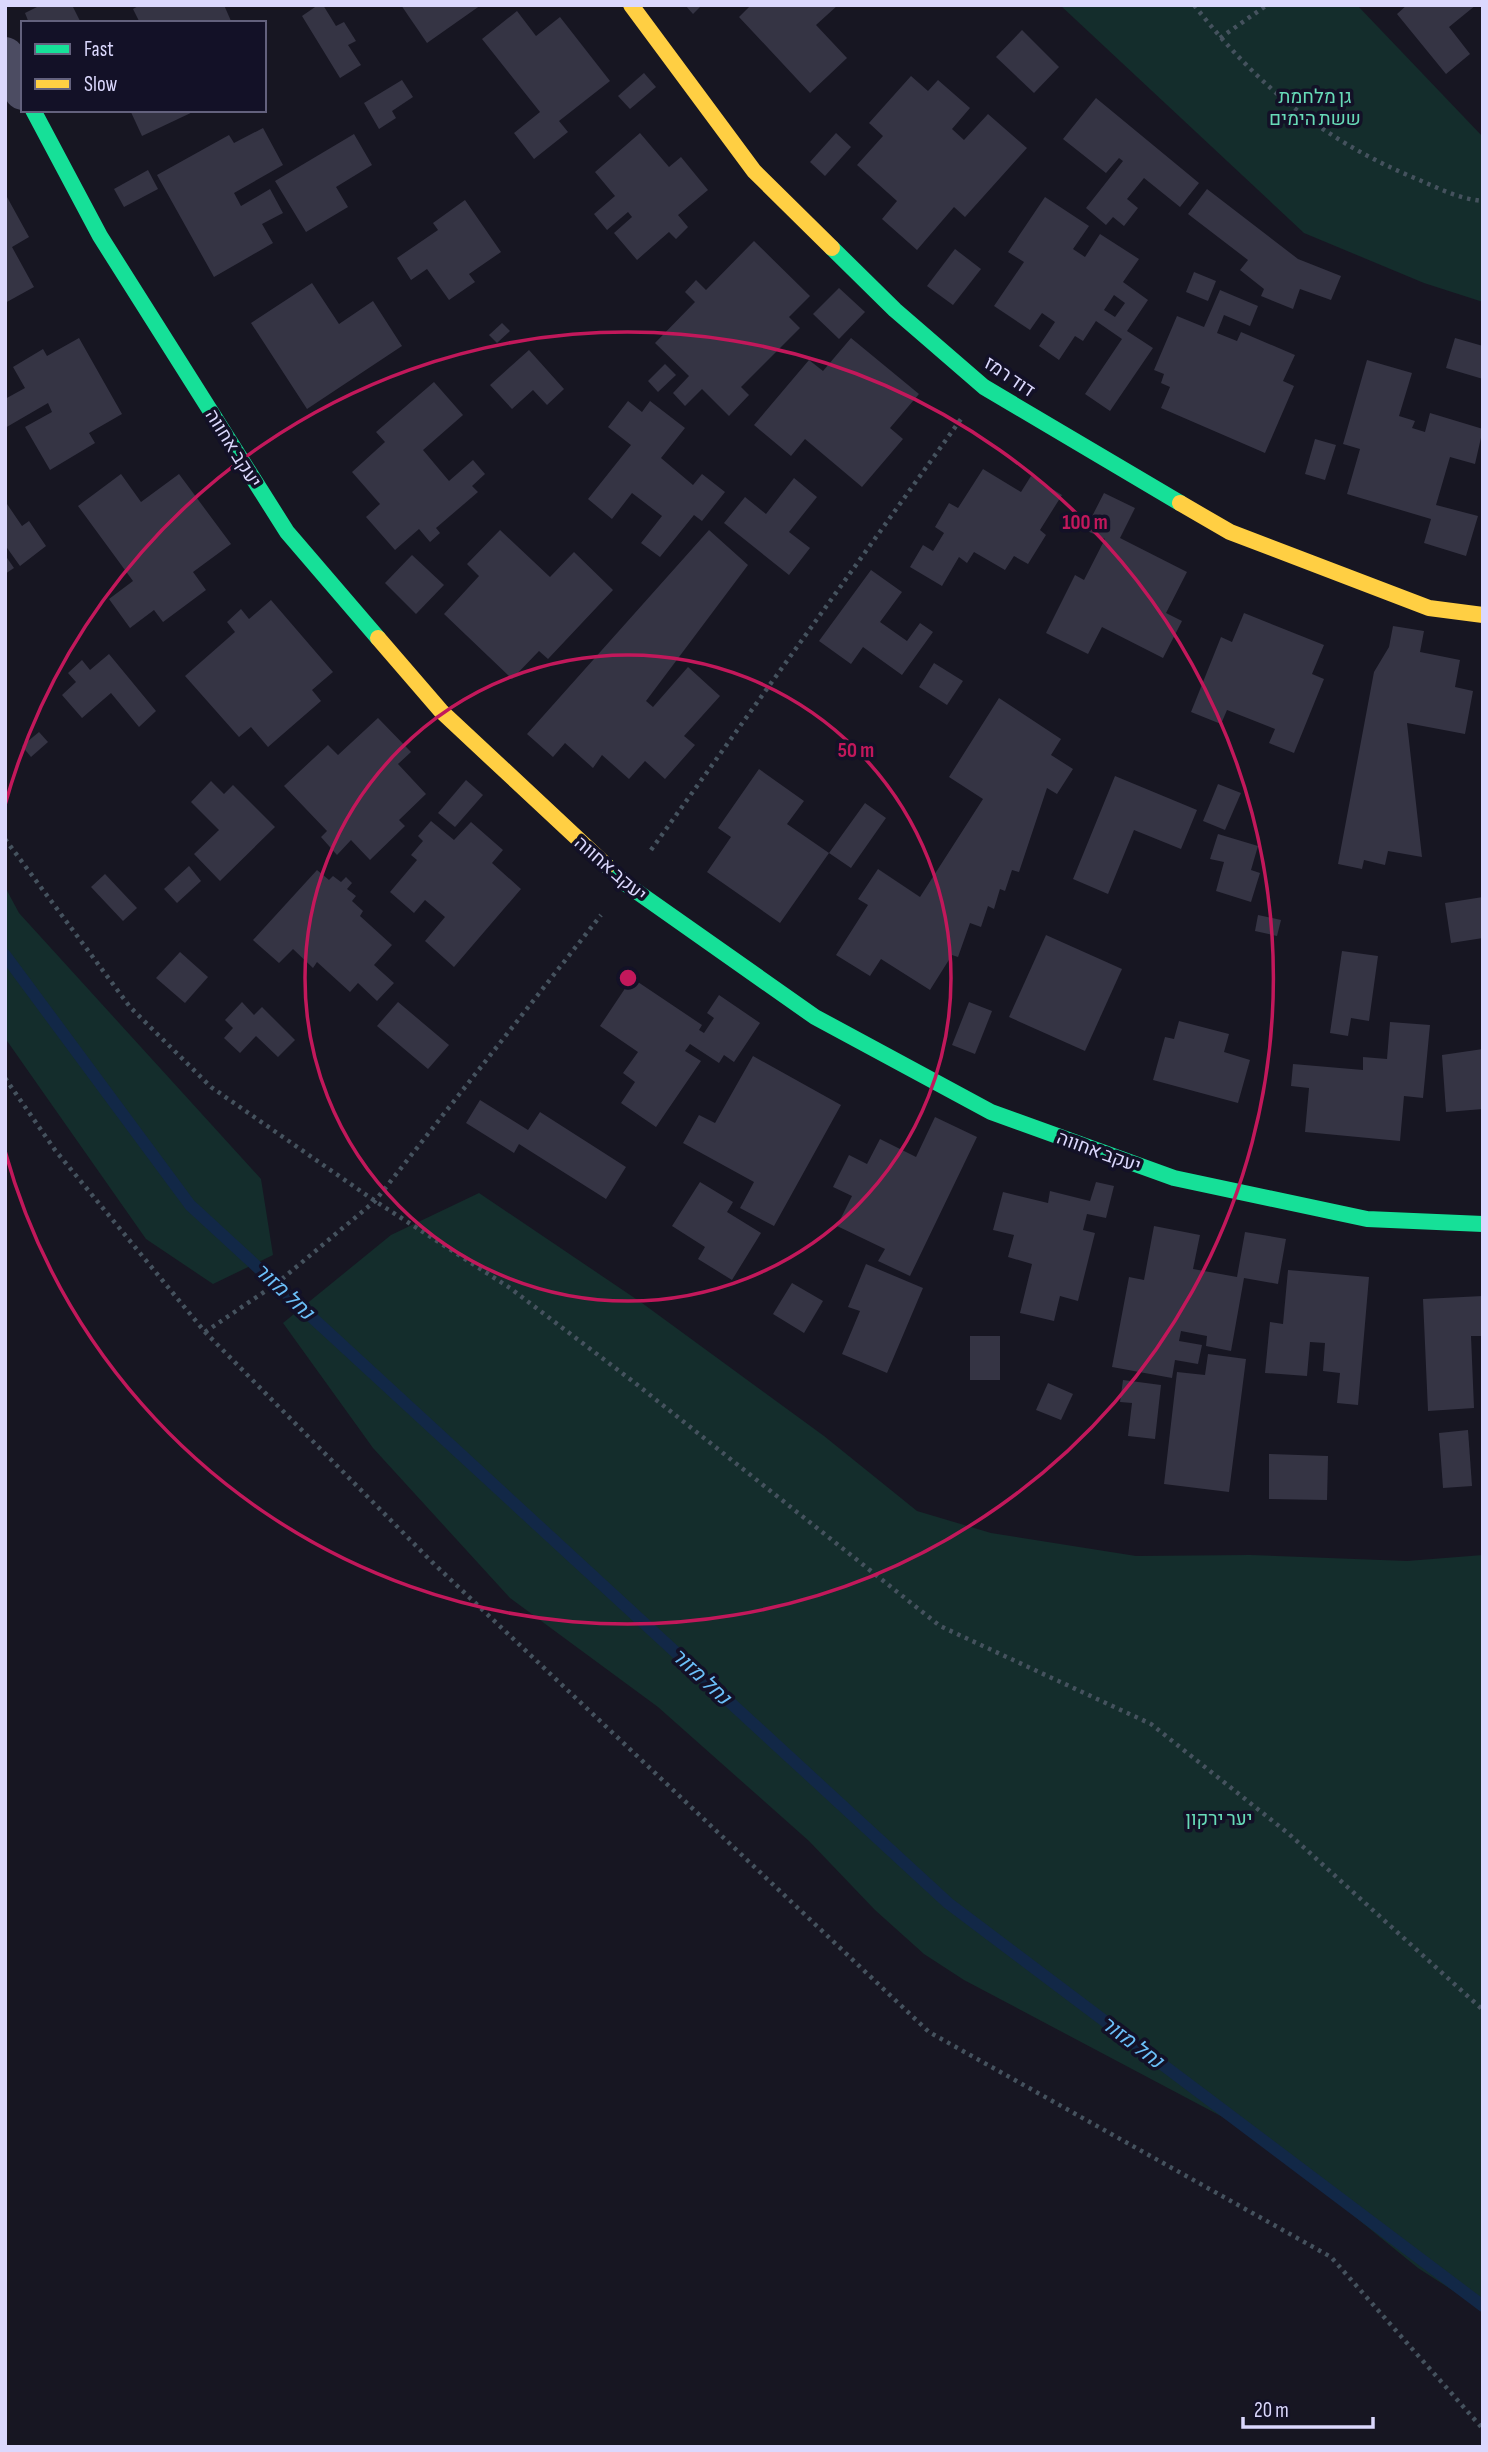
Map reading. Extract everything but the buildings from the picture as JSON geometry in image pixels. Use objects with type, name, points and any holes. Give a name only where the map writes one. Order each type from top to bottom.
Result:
[{"type":"street","name":"דוד רמז","points":[[631,5],[754,171],[895,310],[984,387],[1230,532],[1429,608],[1483,615]]},
{"type":"street","points":[[5,57],[21,87]]},
{"type":"street","name":"יעקב אחווה","points":[[34,112],[100,236],[287,532],[441,711],[626,884],[815,1017],[991,1112],[1174,1178],[1367,1219],[1483,1224]]},
{"type":"path","points":[[1194,5],[1251,72],[1324,132],[1396,170],[1467,199],[1483,201]]},
{"type":"path","points":[[1220,38],[1267,5]]},
{"type":"path","points":[[5,839],[130,1007],[211,1087],[375,1201],[510,1288],[635,1383],[940,1626],[1151,1724],[1289,1834],[1483,2010]]},
{"type":"path","points":[[5,1078],[55,1150],[205,1332],[432,1562],[929,2032],[1331,2258],[1483,2429]]},
{"type":"green space","name":"גן מלחמת ששת הימים","points":[[1060,5],[1357,5],[1483,137],[1483,302],[1424,283],[1304,233]]},
{"type":"green space","points":[[5,887],[19,913],[261,1179],[273,1255],[213,1284],[146,1239],[5,1038]]},
{"type":"green space","name":"יער ירקון","points":[[479,1193],[642,1303],[824,1436],[917,1511],[991,1533],[1136,1556],[1250,1555],[1407,1561],[1483,1555],[1483,2310],[1418,2268],[1251,2132],[964,1980],[924,1954],[875,1910],[809,1841],[658,1707],[510,1598],[373,1448],[283,1323],[391,1235]]},
{"type":"waterway","name":"נחל מזור","points":[[5,955],[190,1205],[948,1903],[1483,2306]]},
{"type":"traffic: fast","points":[[34,112],[100,236],[287,532],[378,638]]},
{"type":"traffic: fast","points":[[832,248],[895,310],[984,387],[1180,503]]},
{"type":"traffic: fast","points":[[607,866],[626,884],[815,1017],[991,1112],[1174,1178],[1367,1219],[1483,1224]]},
{"type":"traffic: slow","points":[[631,5],[754,171],[832,248]]},
{"type":"traffic: slow","points":[[1180,503],[1230,532],[1429,608],[1483,615]]},
{"type":"traffic: slow","points":[[378,638],[441,711],[607,866]]}]
